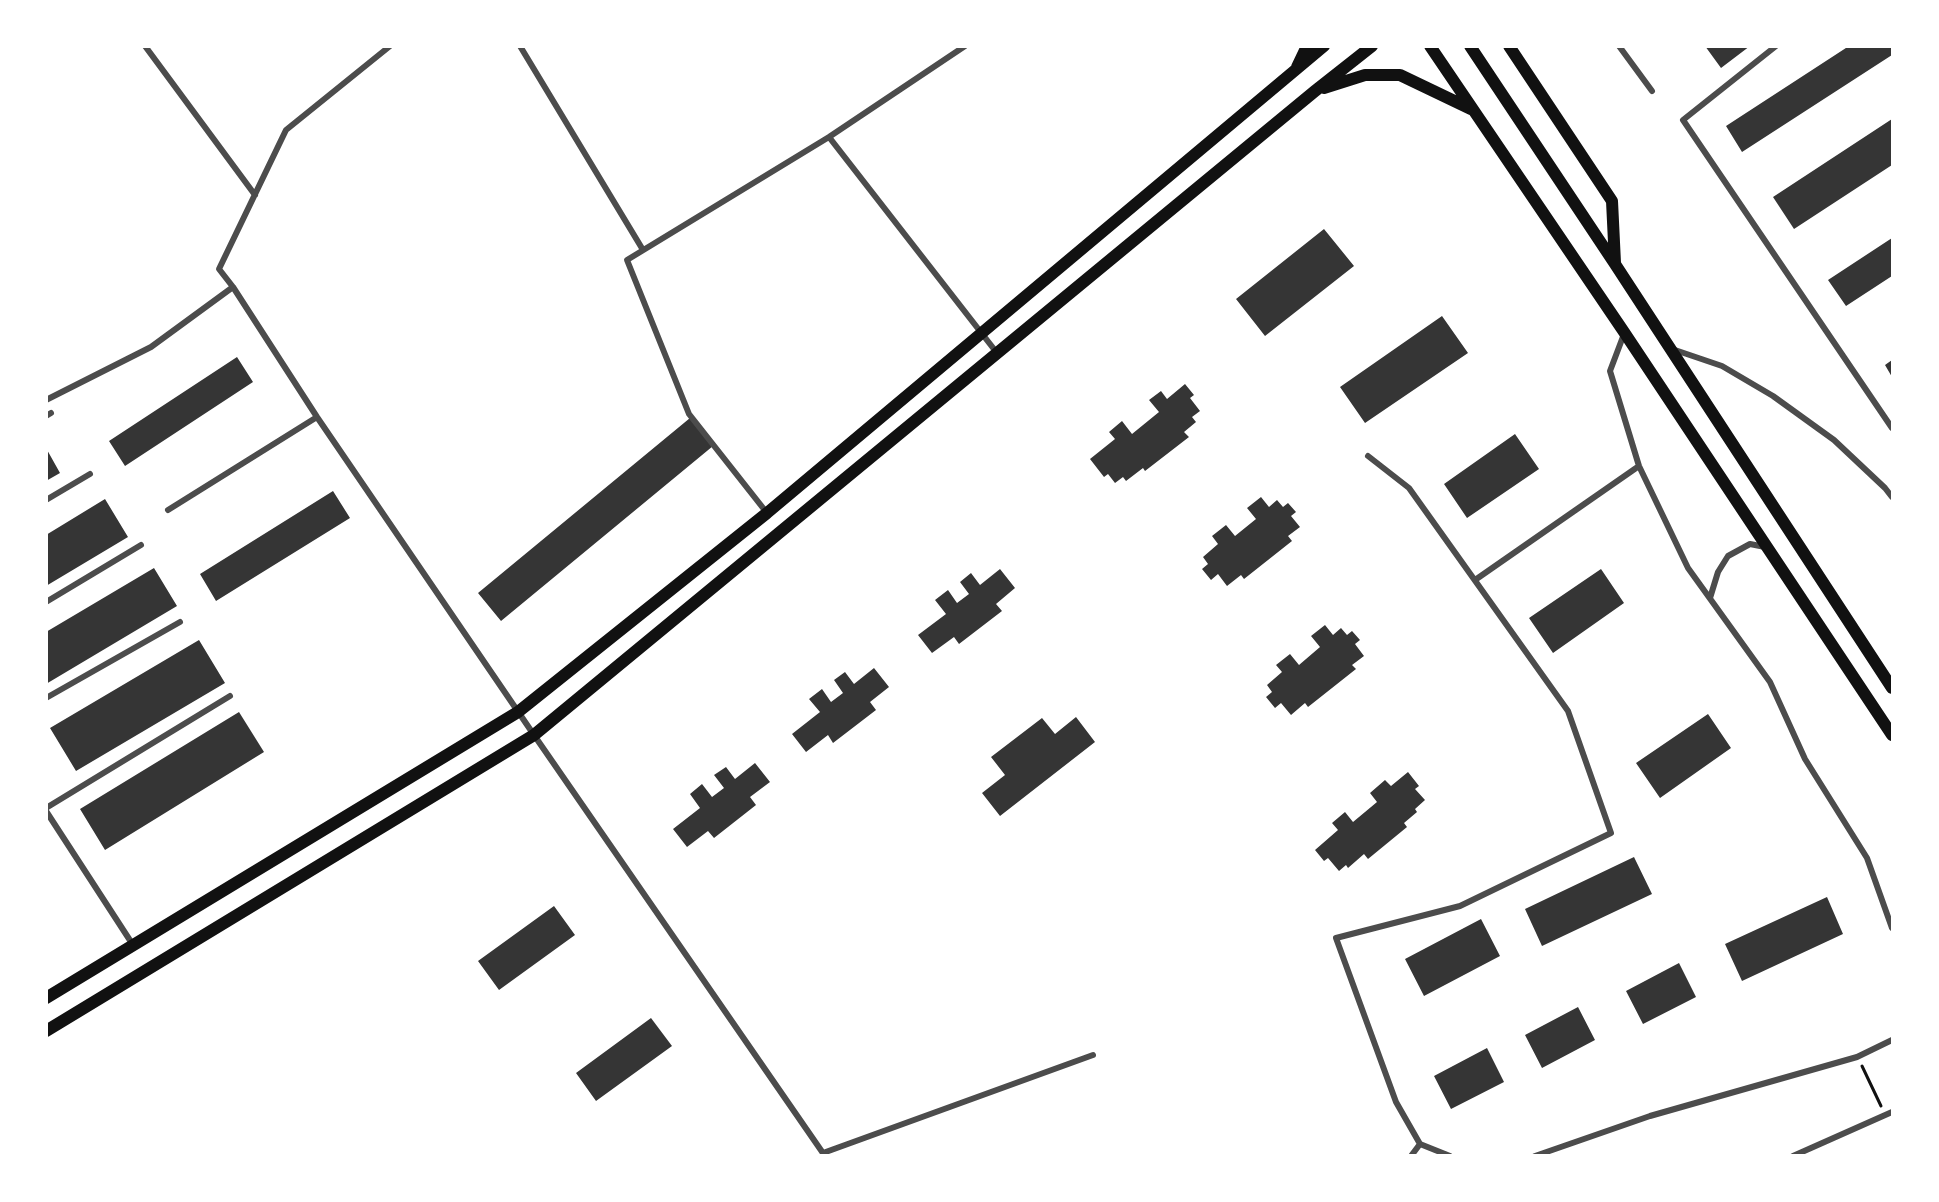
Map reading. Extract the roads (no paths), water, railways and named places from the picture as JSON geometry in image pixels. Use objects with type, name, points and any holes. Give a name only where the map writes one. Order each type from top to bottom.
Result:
[{"type":"main road","points":[[1295,72],[1307,46]]},
{"type":"main road","points":[[46,998],[518,711],[767,513],[1324,46]]},
{"type":"main road","points":[[46,1031],[534,735],[1372,46]]},
{"type":"main road","points":[[1430,46],[1893,735]]},
{"type":"main road","points":[[1470,46],[1893,688]]},
{"type":"main road","points":[[1509,46],[1612,201],[1615,264]]},
{"type":"main road","points":[[1315,91],[1365,75],[1400,75],[1472,109]]},
{"type":"street","points":[[145,46],[255,195]]},
{"type":"street","points":[[390,46],[286,130],[219,268],[317,417],[534,735],[824,1154],[1093,1055]]},
{"type":"street","points":[[520,46],[643,250]]},
{"type":"street","points":[[767,513],[689,414],[627,260],[829,136],[965,46]]},
{"type":"street","points":[[1619,46],[1652,91]]},
{"type":"street","points":[[1776,46],[1683,120],[1893,428]]},
{"type":"street","points":[[829,136],[997,353]]},
{"type":"street","points":[[46,400],[151,346],[233,287]]},
{"type":"street","points":[[1624,332],[1610,371],[1640,466],[1688,568],[1770,681],[1805,759],[1867,858],[1893,928]]},
{"type":"street","points":[[1669,348],[1722,366],[1773,396],[1834,440],[1893,497]]},
{"type":"street","points":[[168,510],[317,417]]},
{"type":"street","points":[[1368,456],[1408,488],[1568,711],[1611,833],[1460,906],[1336,938],[1396,1102],[1420,1144],[1450,1155]]},
{"type":"street","points":[[1475,580],[1640,466]]},
{"type":"street","points":[[46,501],[90,474]]},
{"type":"street","points":[[1710,598],[1718,572],[1728,556],[1750,544],[1767,548]]},
{"type":"street","points":[[46,602],[141,545]]},
{"type":"street","points":[[46,698],[180,622]]},
{"type":"street","points":[[133,946],[46,809],[230,696]]},
{"type":"street","points":[[1535,1155],[1650,1116],[1857,1057],[1893,1040]]},
{"type":"street","points":[[1793,1155],[1893,1112]]},
{"type":"street","points":[[1412,1155],[1420,1144]]}]
